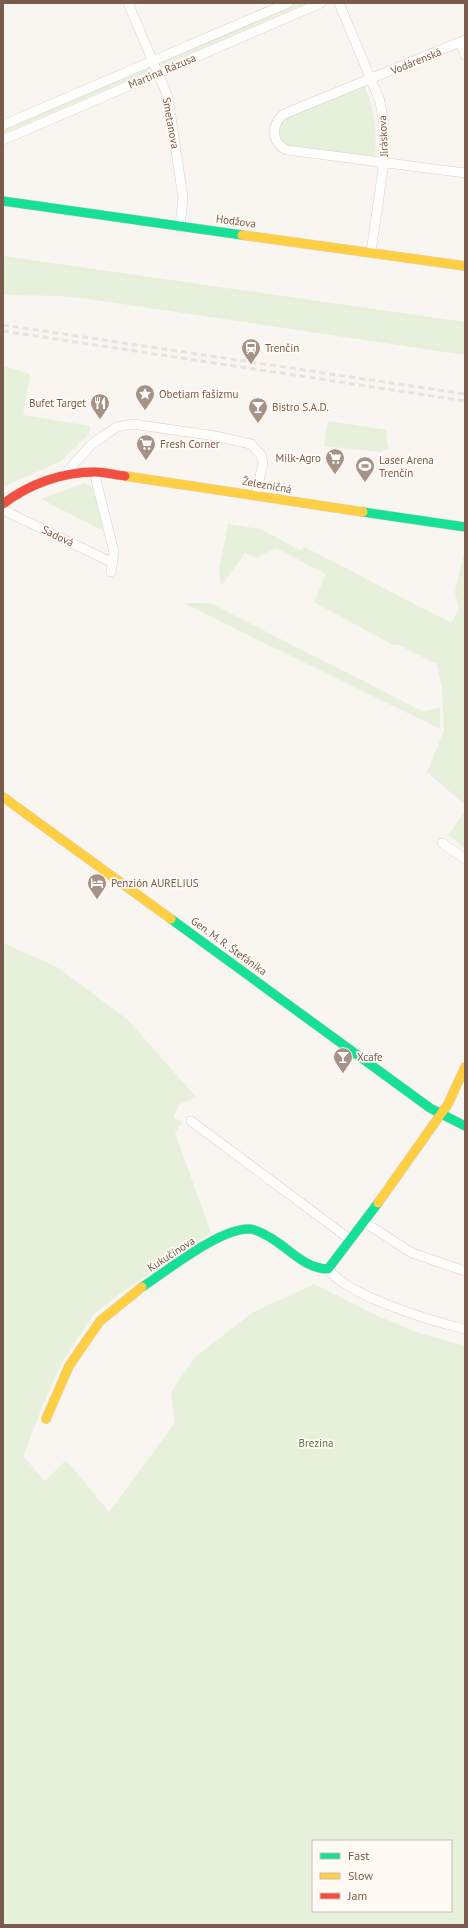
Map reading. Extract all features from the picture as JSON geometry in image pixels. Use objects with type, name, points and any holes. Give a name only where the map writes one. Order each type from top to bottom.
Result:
[{"type":"street","name":"Smetanova","points":[[128,3],[168,97],[183,198],[180,226]]},
{"type":"street","name":"Martina Rázusa","points":[[3,125],[288,3]]},
{"type":"street","name":"Martina Rázusa","points":[[3,140],[321,3]]},
{"type":"street","name":"Jiráskova","points":[[339,3],[380,101],[384,125],[384,162],[371,252]]},
{"type":"street","name":"Vodárenská","points":[[465,55],[463,41],[284,114],[277,121],[274,128],[276,139],[282,148],[287,150],[465,173]]},
{"type":"street","name":"Hodžova","points":[[3,202],[465,266]]},
{"type":"street","points":[[64,475],[91,445],[117,427],[133,424],[215,436],[251,444],[261,455],[263,462],[256,495]]},
{"type":"street","name":"Železničná","points":[[3,504],[17,494],[64,475],[96,472],[465,527]]},
{"type":"street","name":"Sadová","points":[[3,510],[112,568],[114,552],[96,480],[96,472]]},
{"type":"street","name":"Gen. M. R. Štefánika","points":[[3,797],[430,1108],[465,1126]]},
{"type":"street","points":[[442,843],[465,860]]},
{"type":"street","points":[[465,1067],[448,1104],[351,1240],[328,1269],[334,1277],[388,1305],[465,1329]]},
{"type":"street","points":[[190,1121],[351,1240]]},
{"type":"street","points":[[364,1222],[412,1253],[465,1271]]},
{"type":"street","name":"Kukučínova","points":[[46,1419],[69,1366],[100,1321],[130,1295],[217,1238],[234,1230],[252,1229],[276,1241],[308,1264],[320,1269],[328,1269]]},
{"type":"green space","points":[[293,3],[307,3],[163,65],[160,63],[161,60]]},
{"type":"green space","points":[[149,66],[149,71],[3,134],[3,128]]},
{"type":"green space","points":[[364,85],[373,112],[376,139],[375,158],[295,148],[285,145],[279,138],[279,125],[286,118]]},
{"type":"green space","points":[[3,256],[465,322],[465,355],[89,299],[61,296],[3,295]]},
{"type":"green space","points":[[3,366],[30,374],[23,415],[90,426],[89,434],[61,461],[3,487]]},
{"type":"green space","points":[[328,421],[387,430],[386,440],[389,448],[380,452],[324,446]]},
{"type":"green space","points":[[84,483],[92,487],[104,526],[102,530],[41,499]]},
{"type":"green space","points":[[228,524],[260,529],[300,550],[305,547],[451,623],[459,608],[455,592],[465,549],[465,805],[427,772],[446,726],[444,730],[442,690],[437,664],[399,645],[393,645],[314,602],[326,574],[276,548],[256,558],[245,553],[221,586],[219,570]]},
{"type":"green space","points":[[183,603],[210,603],[422,711],[440,708],[440,729]]},
{"type":"green space","points":[[465,811],[465,848],[448,835]]},
{"type":"green space","name":"Brezina","points":[[3,943],[57,967],[128,1020],[196,1097],[180,1104],[173,1117],[182,1122],[175,1133],[211,1233],[122,1292],[94,1314],[61,1364],[23,1456],[45,1481],[66,1460],[109,1512],[175,1423],[171,1392],[196,1356],[252,1313],[314,1284],[371,1313],[416,1332],[465,1346],[465,1925],[3,1925]]},
{"type":"railway","points":[[3,325],[465,394]]},
{"type":"railway","points":[[3,331],[465,401]]},
{"type":"traffic: fast","points":[[3,201],[242,235]]},
{"type":"traffic: fast","points":[[363,512],[465,527]]},
{"type":"traffic: fast","points":[[171,919],[430,1108],[465,1126]]},
{"type":"traffic: fast","points":[[142,1287],[194,1251],[224,1235],[238,1230],[250,1229],[258,1231],[270,1237],[308,1264],[315,1267],[328,1269],[378,1203]]},
{"type":"traffic: slow","points":[[242,235],[465,266]]},
{"type":"traffic: slow","points":[[125,476],[363,512]]},
{"type":"traffic: slow","points":[[3,797],[171,919]]},
{"type":"traffic: slow","points":[[378,1203],[448,1104],[465,1067]]},
{"type":"traffic: slow","points":[[46,1419],[69,1366],[100,1321],[142,1287]]},
{"type":"traffic: jam","points":[[3,504],[13,497],[46,480],[70,474],[102,472],[125,476]]},
{"type":"place","name":"Trenčín","points":[[251,365]]},
{"type":"place","name":"Obetiam fašizmu","points":[[145,411]]},
{"type":"place","name":"Bufet Target","points":[[100,420]]},
{"type":"place","name":"Bistro S.A.D.","points":[[258,424]]},
{"type":"place","name":"Fresh Corner","points":[[146,461]]},
{"type":"place","name":"Milk-Agro","points":[[335,475]]},
{"type":"place","name":"Laser Arena Trenčín","points":[[365,483]]},
{"type":"place","name":"Penzión AURELIUS","points":[[97,900]]},
{"type":"place","name":"Xcafe","points":[[343,1074]]}]
